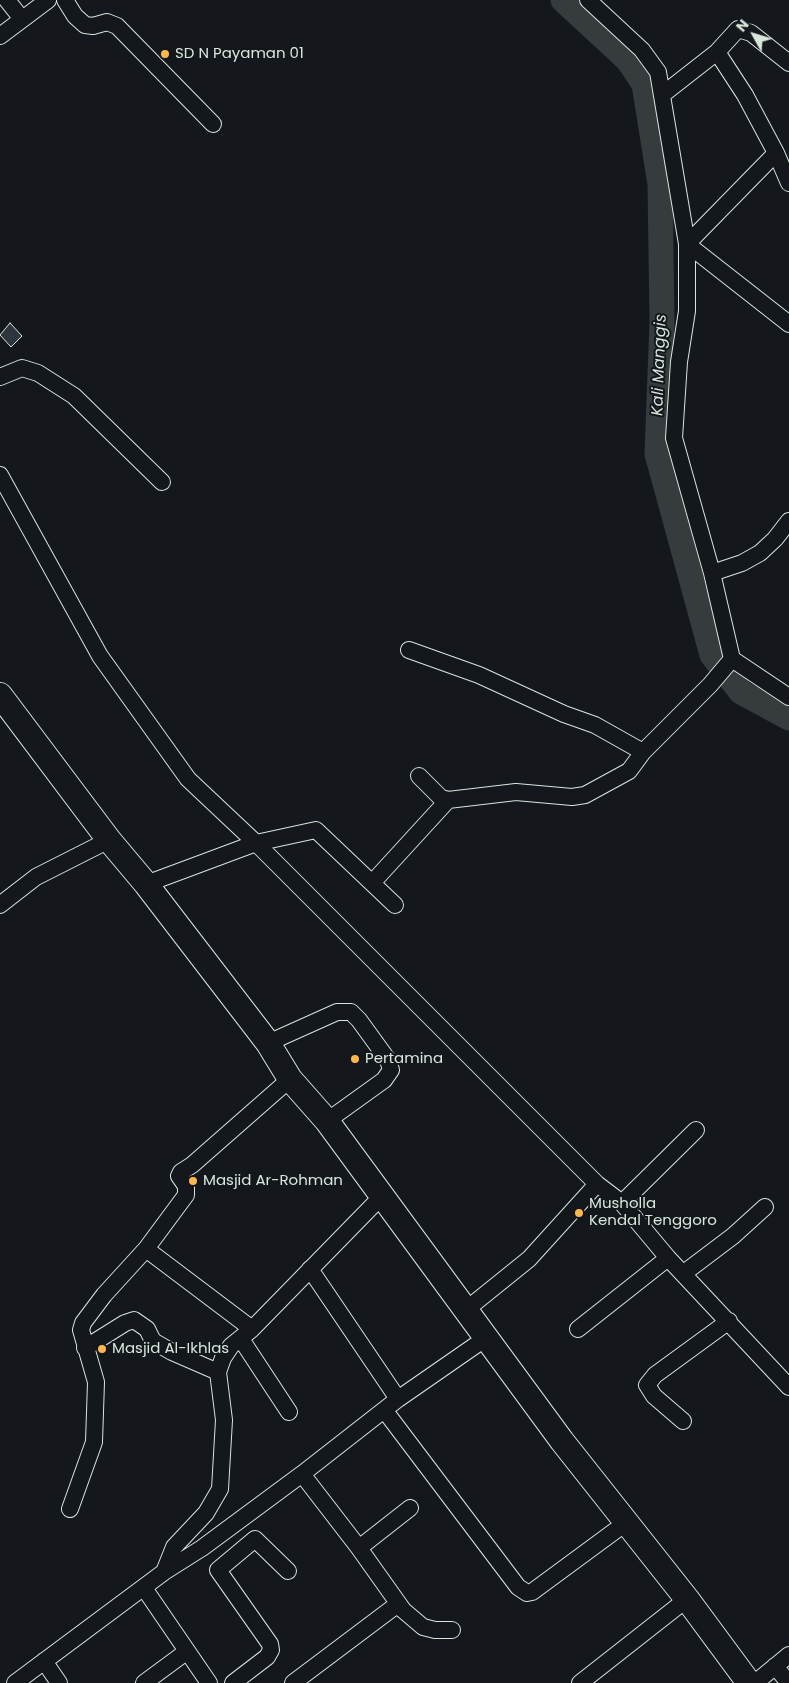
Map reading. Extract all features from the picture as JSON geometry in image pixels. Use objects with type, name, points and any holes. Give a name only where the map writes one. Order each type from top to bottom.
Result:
[{"type":"highway","points":[[1,699],[268,1043],[290,1079],[327,1121],[562,1441],[687,1599],[750,1683]]},
{"type":"street","points":[[7,0],[22,19]]},
{"type":"street","points":[[0,36],[48,0]]},
{"type":"street","points":[[65,0],[75,16],[85,25],[93,26],[107,22],[117,26],[213,124]]},
{"type":"street","points":[[588,0],[654,64],[658,72],[687,244],[687,311],[679,362],[674,438],[712,573],[730,662],[789,697]]},
{"type":"street","points":[[662,95],[717,52],[734,32],[741,29],[751,34],[789,63]]},
{"type":"street","points":[[717,52],[745,96],[776,153],[789,183]]},
{"type":"street","points":[[687,244],[776,153]]},
{"type":"street","points":[[687,244],[789,324]]},
{"type":"street","points":[[0,377],[22,368],[38,374],[74,396],[162,482]]},
{"type":"street","points":[[0,475],[106,664],[188,779],[256,843],[597,1184],[622,1203],[668,1258],[789,1387]]},
{"type":"street","points":[[712,573],[760,553],[775,539],[789,521]]},
{"type":"street","points":[[409,650],[479,675],[564,714],[594,724],[642,752]]},
{"type":"street","points":[[419,776],[441,798],[448,800],[516,792],[572,798],[585,795],[629,771],[642,752],[710,686],[730,662]]},
{"type":"street","points":[[372,883],[448,800]]},
{"type":"street","points":[[146,884],[256,843],[316,830],[395,905]]},
{"type":"street","points":[[0,905],[36,877],[109,840]]},
{"type":"street","points":[[268,1043],[337,1012],[351,1012],[359,1020],[388,1060],[391,1070],[384,1080],[327,1121]]},
{"type":"street","points":[[70,1508],[94,1442],[96,1382],[80,1330],[83,1323],[104,1295],[146,1249],[186,1195],[186,1186],[179,1176],[181,1172],[192,1165],[290,1079]]},
{"type":"street","points":[[622,1203],[696,1130]]},
{"type":"street","points":[[467,1310],[529,1259],[597,1184]]},
{"type":"street","points":[[164,1572],[174,1547],[206,1513],[220,1489],[224,1420],[218,1372],[222,1358],[231,1346],[247,1334],[381,1197]]},
{"type":"street","points":[[684,1273],[765,1207]]},
{"type":"street","points":[[146,1249],[247,1334],[289,1412]]},
{"type":"street","points":[[578,1330],[668,1258]]},
{"type":"street","points":[[310,1269],[398,1399]]},
{"type":"street","points":[[85,1348],[125,1323],[134,1320],[147,1329],[153,1341],[218,1372]]},
{"type":"street","points":[[683,1421],[654,1396],[647,1385],[655,1375],[729,1321]]},
{"type":"street","points":[[15,1683],[164,1572],[202,1548],[302,1474],[398,1399],[486,1338]]},
{"type":"street","points":[[385,1411],[522,1591],[532,1592],[627,1522]]},
{"type":"street","points":[[302,1474],[359,1548],[398,1604],[423,1627],[435,1630],[452,1630]]},
{"type":"street","points":[[359,1548],[410,1508]]},
{"type":"street","points":[[239,1519],[255,1539],[288,1572]]},
{"type":"street","points":[[218,1570],[255,1539]]},
{"type":"street","points":[[202,1548],[270,1644],[272,1650],[267,1657],[233,1683]]},
{"type":"street","points":[[144,1588],[209,1683]]},
{"type":"street","points":[[580,1683],[687,1599]]},
{"type":"street","points":[[293,1683],[398,1604]]},
{"type":"street","points":[[144,1683],[186,1652]]},
{"type":"street","points":[[750,1683],[789,1655]]},
{"type":"street","points":[[44,1661],[59,1683]]},
{"type":"street","points":[[775,1666],[788,1682]]},
{"type":"building","points":[[10,323],[22,336],[11,347],[0,335]]},
{"type":"waterway","name":"Kali Manggis","points":[[563,0],[628,60],[644,84],[660,184],[662,321],[657,454],[712,655],[741,692],[789,718]]},
{"type":"place","name":"SD N Payaman 01","points":[[165,54]]},
{"type":"place","name":"Pertamina","points":[[355,1059]]},
{"type":"place","name":"Masjid Ar-Rohman","points":[[193,1181]]},
{"type":"place","name":"Musholla Kendal Tenggoro","points":[[579,1213]]},
{"type":"place","name":"Masjid Al-Ikhlas","points":[[102,1349]]}]
